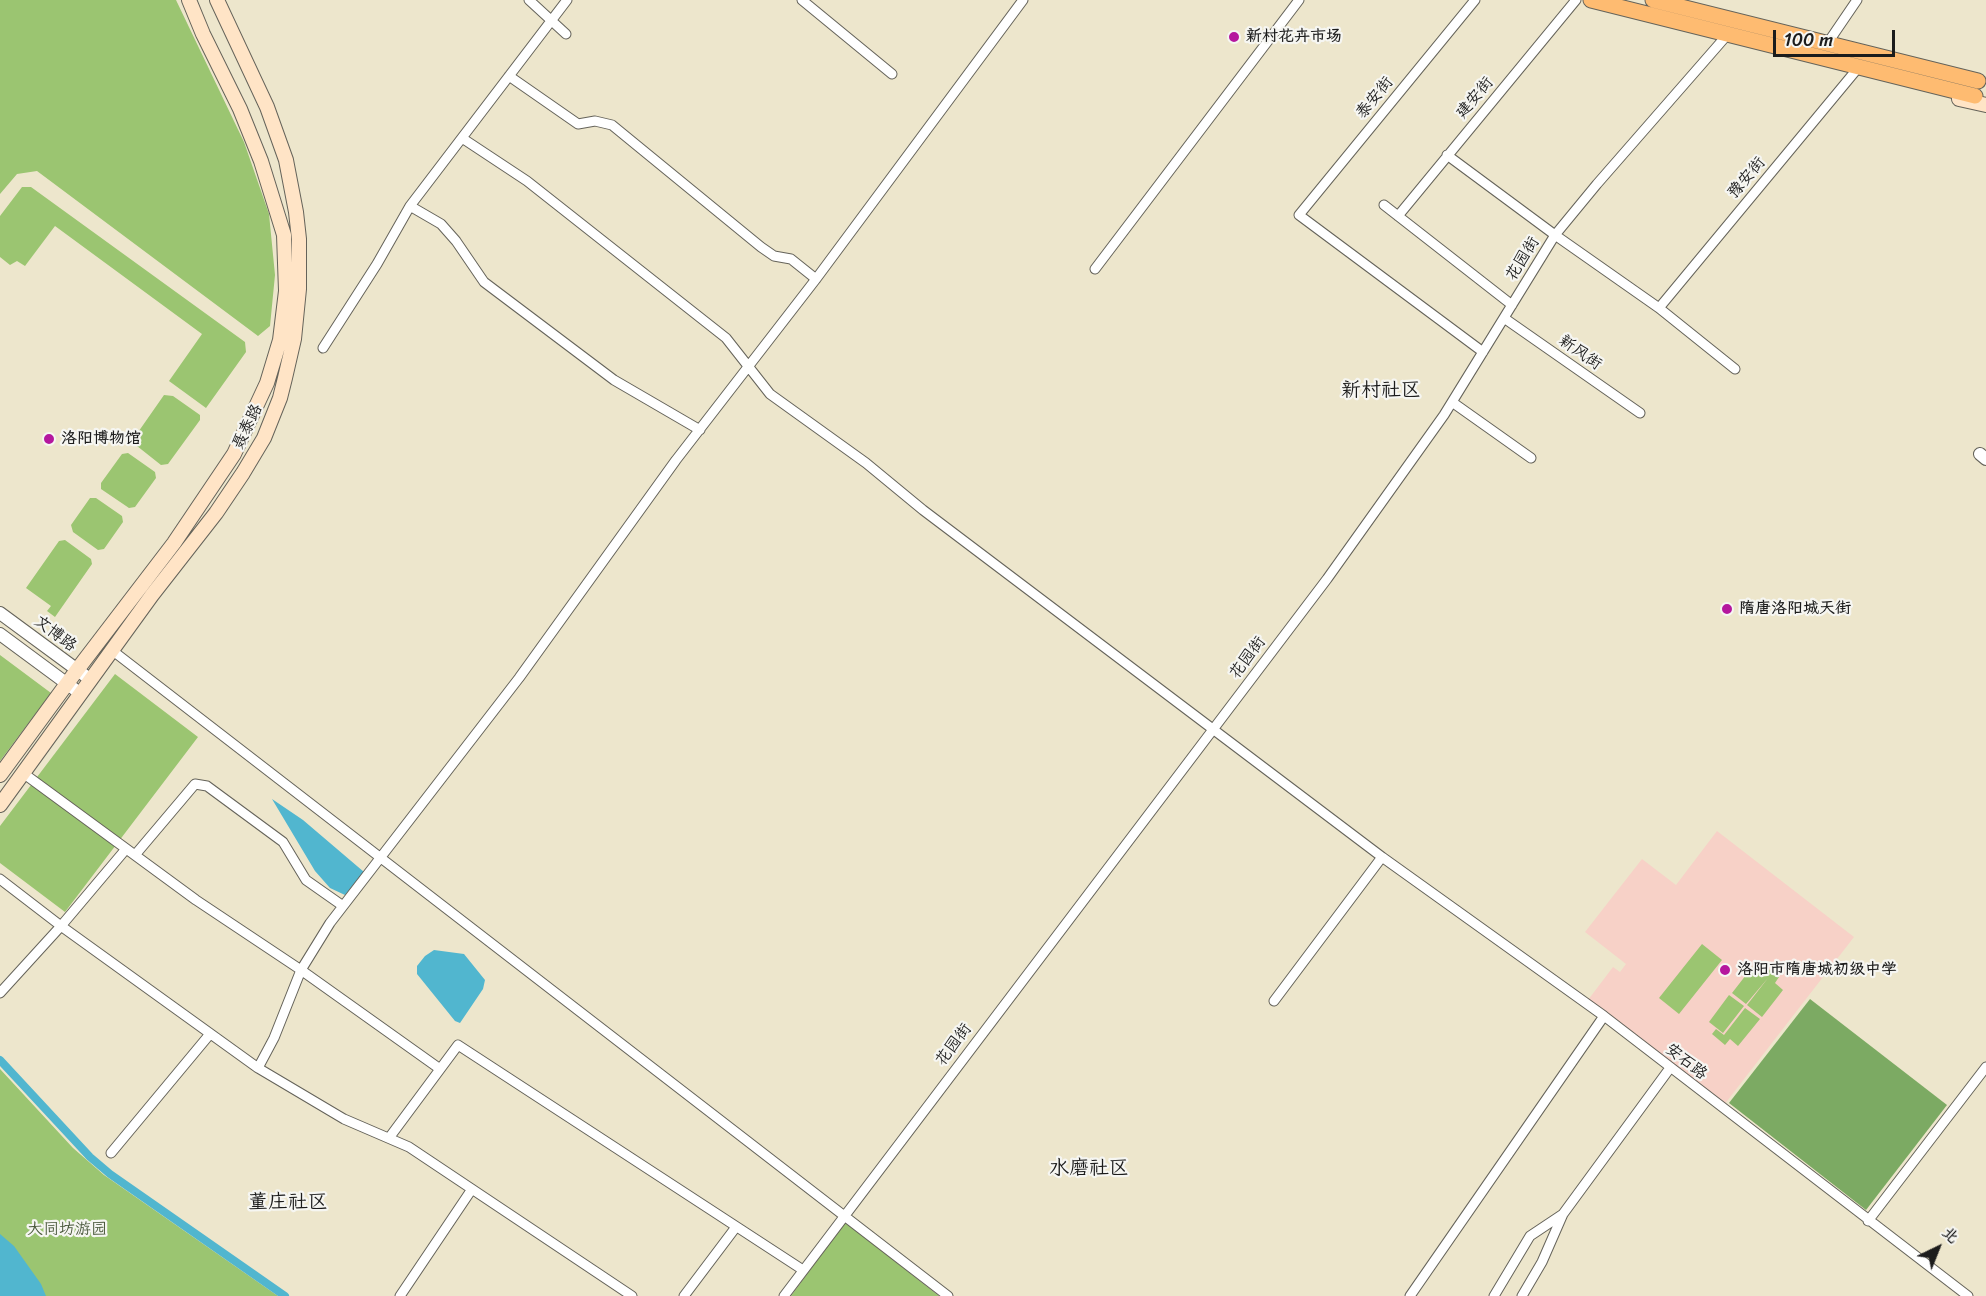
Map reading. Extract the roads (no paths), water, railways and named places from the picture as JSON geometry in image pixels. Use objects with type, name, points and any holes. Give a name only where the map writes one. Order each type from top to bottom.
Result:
[{"type":"main road","name":"聂泰路","points":[[0,775],[174,543],[234,454],[267,383],[279,340],[286,291],[284,235],[261,161],[240,109],[189,0]]},
{"type":"main road","name":"聂泰路","points":[[0,805],[153,595],[216,513],[264,438],[280,398],[294,339],[299,289],[299,239],[286,160],[267,107],[217,0]]},
{"type":"main road","points":[[1591,0],[1728,34],[1860,60],[1982,93]]},
{"type":"main road","points":[[1653,0],[1827,44],[1860,60]]},
{"type":"main road","points":[[1860,60],[1882,50],[1982,93]]},
{"type":"street","points":[[529,0],[567,34]]},
{"type":"street","points":[[323,348],[377,264],[410,206],[567,0]]},
{"type":"street","points":[[802,0],[892,74]]},
{"type":"street","points":[[258,1068],[274,1038],[301,970],[330,923],[519,678],[700,430],[816,279],[1023,0]]},
{"type":"street","points":[[1095,269],[1299,0]]},
{"type":"street","name":"泰安街","points":[[1475,0],[1299,215],[1483,352]]},
{"type":"street","name":"建安街","points":[[1398,216],[1576,0]]},
{"type":"street","points":[[1827,44],[1857,0]]},
{"type":"street","name":"花园街","points":[[784,1296],[1327,579],[1452,402],[1555,235],[1728,34]]},
{"type":"street","name":"豫安街","points":[[1659,308],[1860,60]]},
{"type":"street","points":[[509,76],[578,124],[595,121],[612,125],[761,247],[774,256],[791,259],[816,279]]},
{"type":"street","name":"安石路","points":[[462,138],[527,181],[726,338],[770,394],[866,463],[923,510],[1382,857],[1604,1016],[1968,1296]]},
{"type":"street","points":[[1447,155],[1659,308],[1735,369]]},
{"type":"street","points":[[1384,205],[1512,305]]},
{"type":"street","points":[[410,206],[441,224],[456,241],[484,282],[614,380],[700,430]]},
{"type":"street","name":"新风街","points":[[1504,318],[1640,413]]},
{"type":"street","points":[[1452,402],[1531,458]]},
{"type":"street","name":"文博路","points":[[0,614],[91,680]]},
{"type":"street","name":"文博路","points":[[0,634],[81,694]]},
{"type":"street","points":[[113,651],[948,1296]]},
{"type":"street","points":[[23,773],[196,900],[301,970],[440,1070]]},
{"type":"street","points":[[0,993],[195,784],[207,786],[284,842],[306,880],[343,906]]},
{"type":"street","points":[[1274,1001],[1382,857]]},
{"type":"street","points":[[0,879],[61,926],[258,1068],[344,1119],[409,1147],[632,1296]]},
{"type":"street","points":[[1410,1296],[1604,1016]]},
{"type":"street","points":[[111,1153],[210,1034]]},
{"type":"street","points":[[389,1138],[458,1045],[803,1270]]},
{"type":"street","points":[[1868,1221],[1986,1067]]},
{"type":"street","points":[[1522,1296],[1542,1262],[1563,1214],[1671,1068]]},
{"type":"street","points":[[399,1296],[472,1189]]},
{"type":"street","points":[[1494,1296],[1530,1236],[1563,1214]]},
{"type":"street","points":[[684,1296],[736,1227]]},
{"type":"water","points":[[272,799],[303,820],[364,872],[345,895],[330,888],[315,871]]},
{"type":"water","points":[[434,950],[464,954],[485,980],[483,989],[460,1023],[455,1021],[417,974],[417,966]]},
{"type":"water","points":[[0,1234],[14,1246],[41,1284],[46,1296],[0,1296]]},
{"type":"waterway","points":[[0,1060],[90,1157],[110,1174],[285,1296]]},
{"type":"place","name":"新村花卉市场","points":[[1234,37]]},
{"type":"place","name":"洛阳博物馆","points":[[49,439]]},
{"type":"place","name":"隋唐洛阳城天街","points":[[1727,609]]},
{"type":"place","name":"洛阳市隋唐城初级中学","points":[[1725,970]]},
{"type":"district","name":"新村社区","points":[[1381,391]]},
{"type":"district","name":"水磨社区","points":[[1089,1169]]},
{"type":"district","name":"董庄社区","points":[[288,1203]]},
{"type":"park label","name":"大同坊游园","points":[[67,1230]]}]
